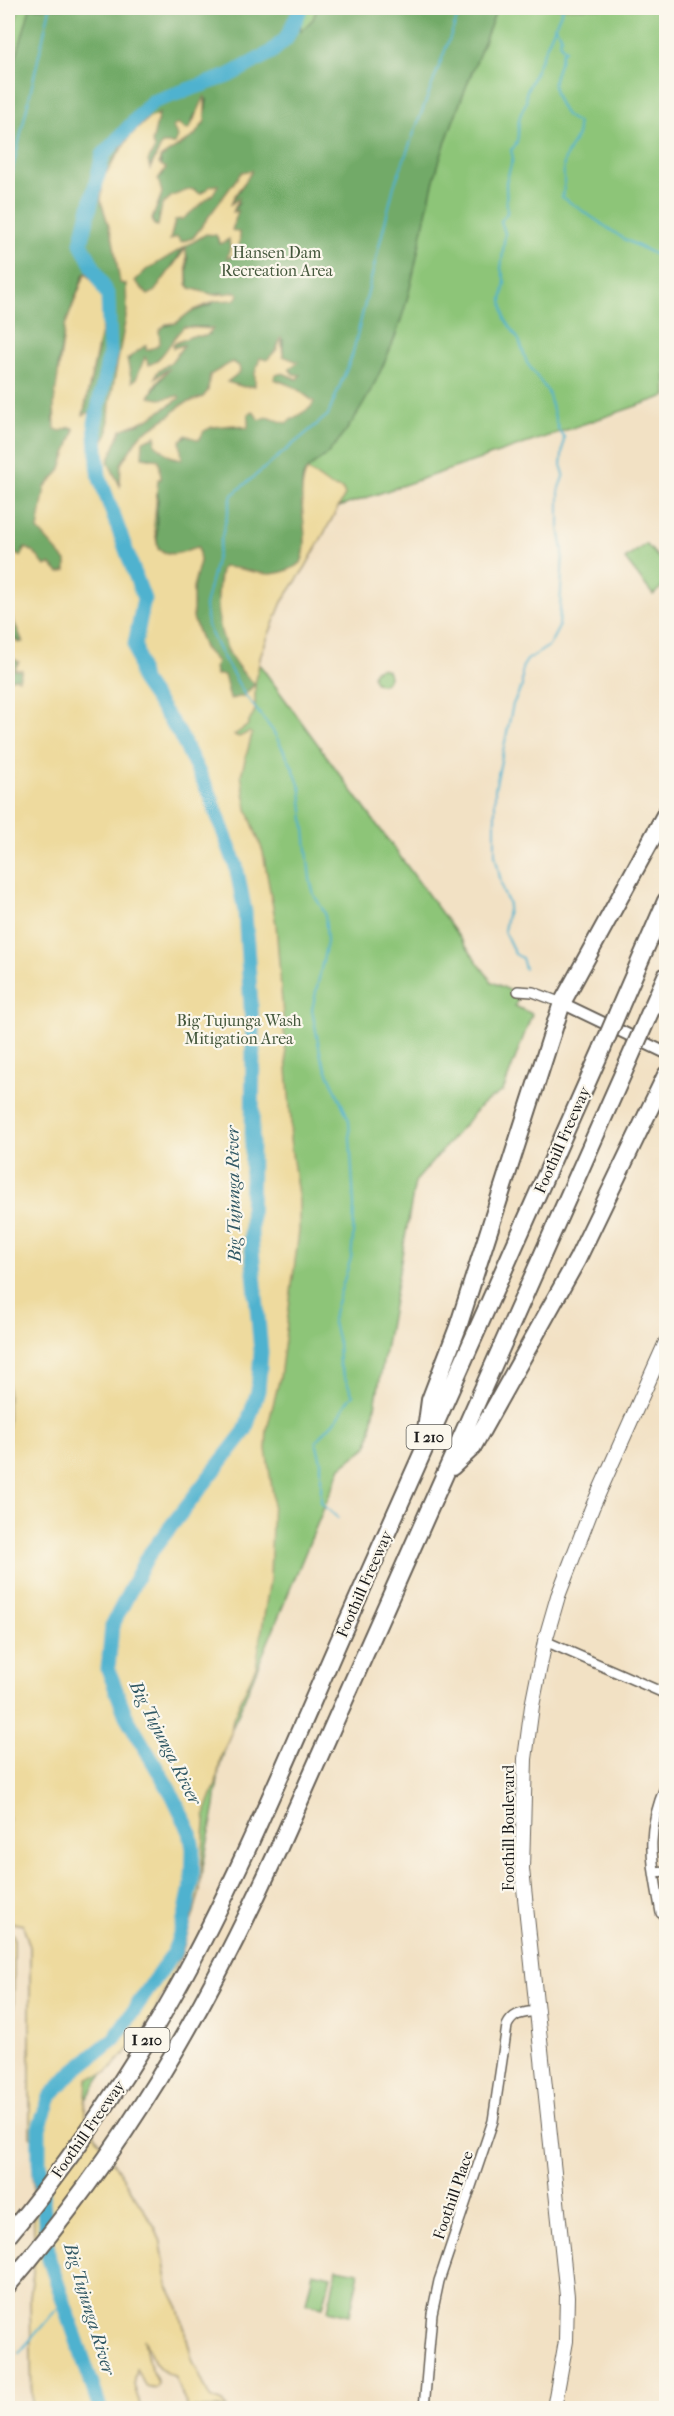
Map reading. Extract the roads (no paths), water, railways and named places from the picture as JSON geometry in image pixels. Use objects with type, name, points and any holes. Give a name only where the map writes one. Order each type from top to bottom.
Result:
[{"type":"highway","points":[[422,1452],[430,1400],[458,1327],[562,1003],[666,813]]},
{"type":"highway","name":"Foothill Freeway","points":[[8,2236],[74,2152],[145,2044],[191,1962],[257,1825],[666,901]]},
{"type":"highway","name":"Foothill Freeway","points":[[8,2285],[76,2200],[142,2108],[219,1975],[447,1472],[666,976]]},
{"type":"highway","points":[[447,1472],[472,1448],[577,1260],[666,1075]]},
{"type":"main road","name":"Foothill Boulevard","points":[[554,2409],[563,2362],[567,2296],[522,1869],[522,1807],[532,1706],[545,1641],[565,1576],[592,1508],[666,1342]]},
{"type":"street","points":[[518,991],[533,992],[562,1003],[666,1053]]},
{"type":"street","points":[[545,1641],[666,1694]]},
{"type":"street","points":[[661,1913],[650,1834],[666,1785]]},
{"type":"street","points":[[654,1872],[666,1871]]},
{"type":"street","name":"Foothill Place","points":[[424,2409],[432,2314],[439,2282],[493,2121],[507,2026],[512,2017],[519,2013],[536,2011]]},
{"type":"waterway","points":[[8,189],[50,8]]},
{"type":"waterway","name":"Big Tujunga River","points":[[100,2408],[49,2259],[39,2162],[39,2128],[50,2097],[71,2073],[114,2039],[174,1952],[183,1925],[192,1882],[193,1849],[190,1832],[173,1796],[126,1716],[108,1669],[112,1626],[147,1557],[245,1431],[258,1391],[261,1352],[251,1239],[253,1040],[245,912],[236,866],[210,795],[179,733],[142,680],[135,644],[144,599],[99,476],[95,423],[110,353],[108,296],[81,243],[103,155],[152,102],[228,76],[270,53],[286,39],[301,8]]},
{"type":"waterway","points":[[338,1518],[321,1503],[321,1461],[316,1442],[353,1396],[339,1364],[338,1342],[332,1319],[351,1258],[354,1205],[349,1120],[321,1057],[312,1010],[327,942],[325,913],[314,895],[310,879],[301,790],[293,768],[273,731],[245,695],[220,652],[207,625],[205,606],[232,495],[328,415],[352,356],[394,186],[461,8]]},
{"type":"waterway","points":[[525,969],[522,958],[515,954],[504,931],[509,904],[503,892],[495,854],[495,789],[513,704],[522,686],[522,668],[527,660],[549,646],[559,627],[563,551],[559,528],[559,488],[564,474],[561,465],[564,437],[558,429],[548,392],[527,363],[519,340],[505,319],[502,300],[505,282],[501,269],[505,233],[501,221],[507,213],[506,182],[513,158],[511,150],[518,138],[519,120],[526,103],[526,93],[563,8]]},
{"type":"waterway","points":[[554,25],[561,35],[560,44],[565,50],[562,52],[554,77],[554,88],[564,113],[577,122],[578,128],[576,138],[565,158],[562,197],[624,239],[666,260]]},
{"type":"waterway","points":[[19,2353],[63,2302]]},
{"type":"park label","name":"Hansen Dam Recreation Area","points":[[277,261]]},
{"type":"park label","name":"Big Tujunga Wash Mitigation Area","points":[[239,1029]]}]
